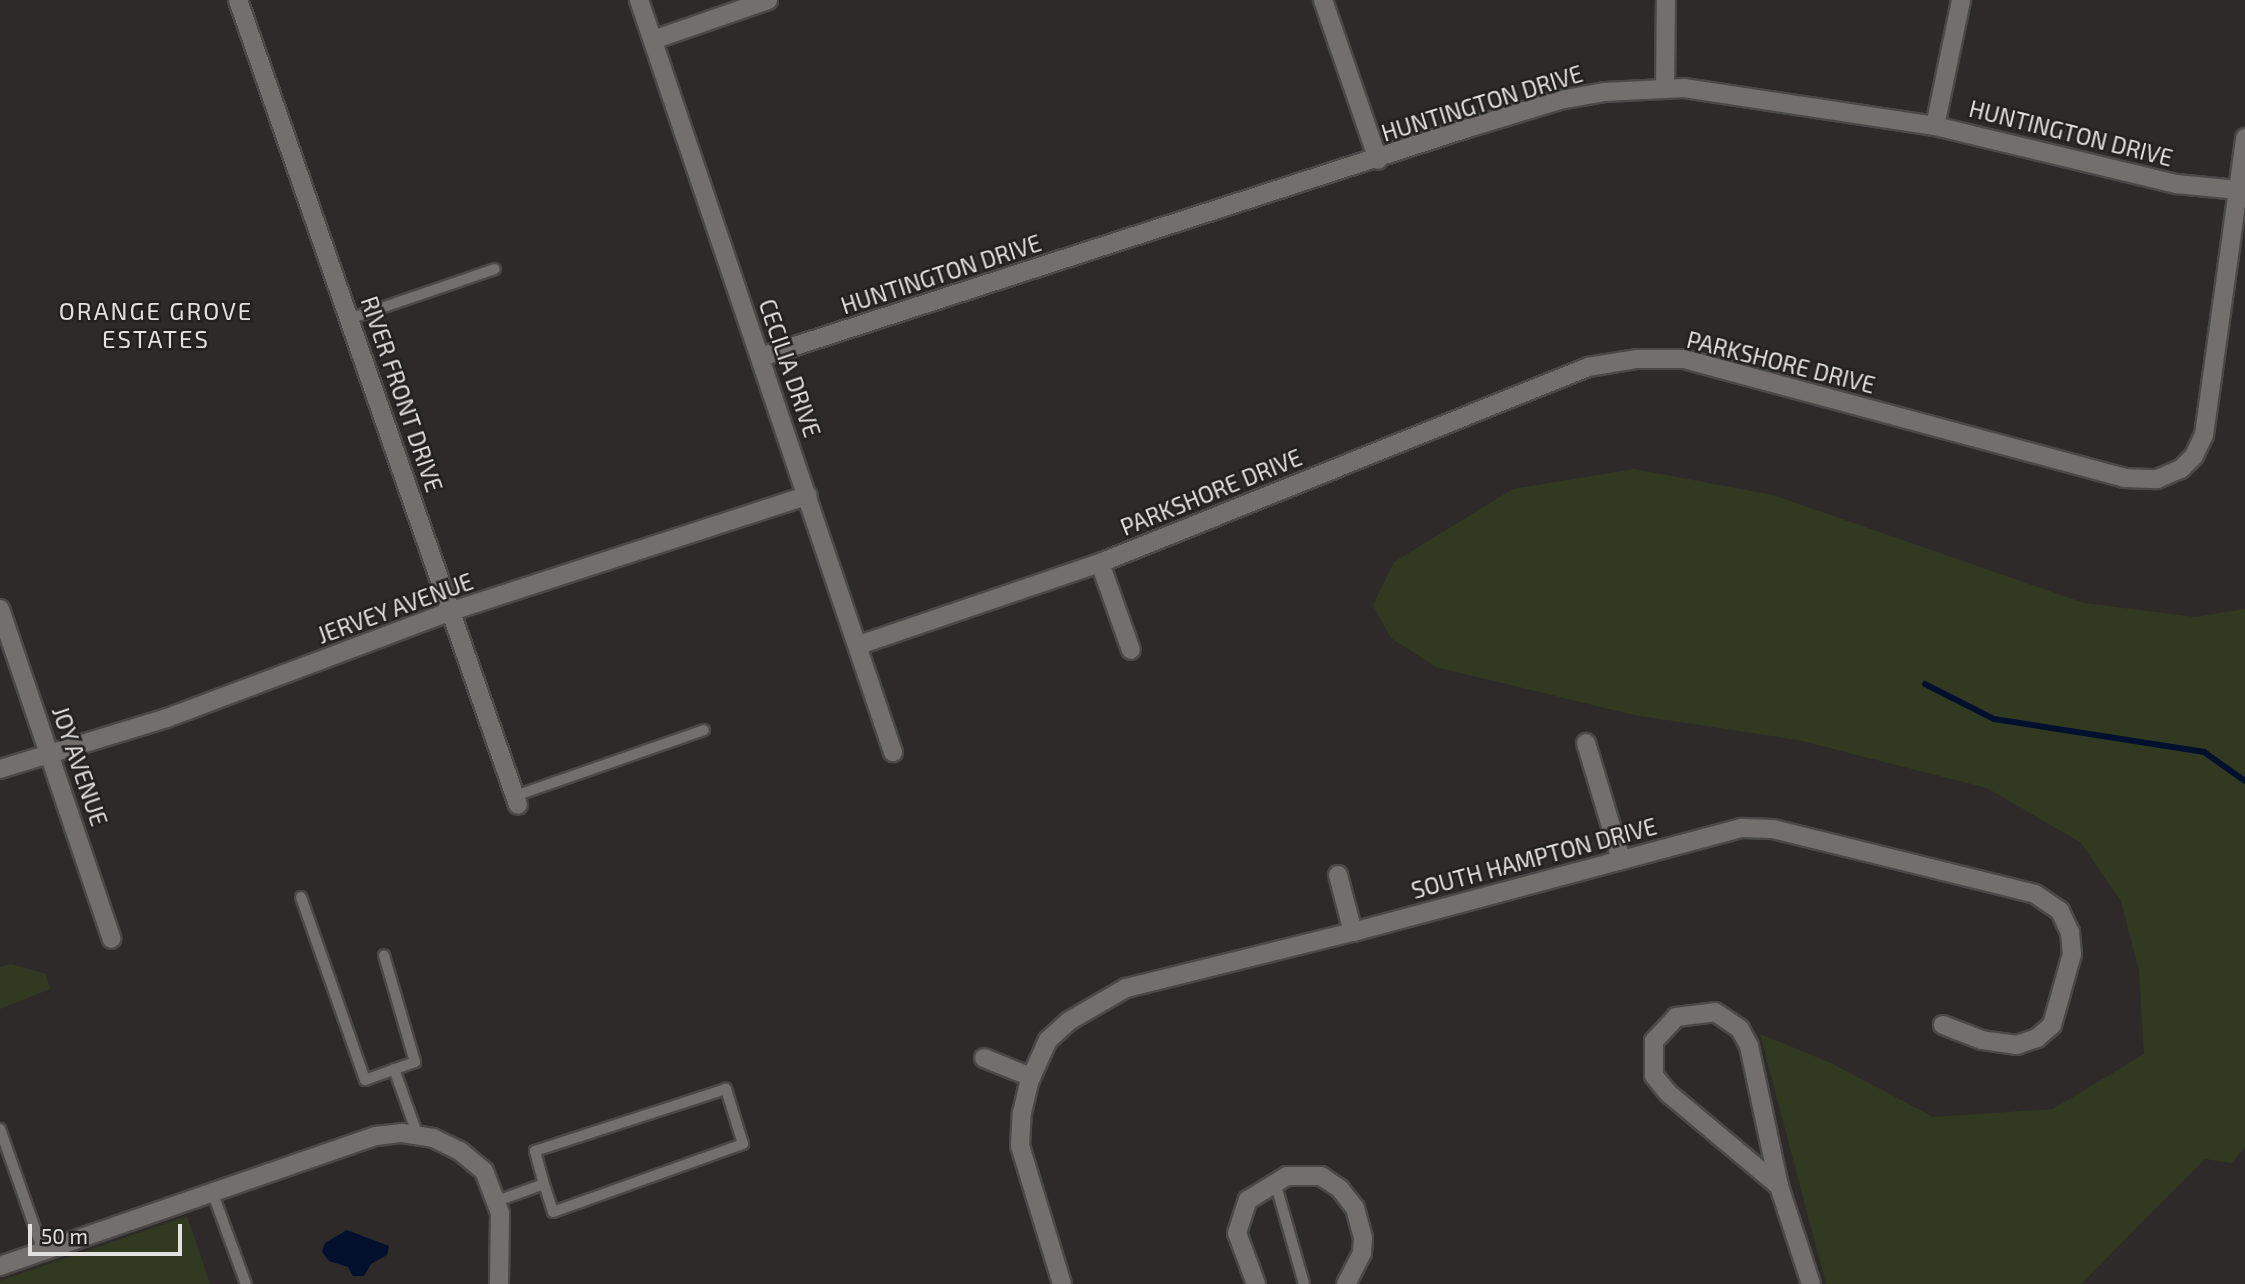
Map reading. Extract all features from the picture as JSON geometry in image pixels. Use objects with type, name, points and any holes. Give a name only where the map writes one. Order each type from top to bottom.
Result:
[{"type":"street","name":"RIVER FRONT DRIVE","points":[[238,0],[517,800]]},
{"type":"street","name":"CECILIA DRIVE","points":[[639,0],[893,752]]},
{"type":"street","points":[[653,40],[768,0]]},
{"type":"street","points":[[1323,0],[1378,160]]},
{"type":"street","points":[[1665,89],[1666,0]]},
{"type":"street","points":[[1935,126],[1961,0]]},
{"type":"street","name":"HUNTINGTON DRIVE","points":[[761,357],[1560,100],[1665,89],[1935,126],[2177,184],[2238,190]]},
{"type":"street","name":"PARKSHORE DRIVE","points":[[859,645],[1100,563],[1588,367],[1637,359],[1684,359],[2124,478],[2157,479],[2181,469],[2194,457],[2204,435],[2245,138]]},
{"type":"street","name":"JERVEY AVENUE","points":[[0,769],[167,718],[452,611],[808,495]]},
{"type":"street","points":[[1100,563],[1131,650]]},
{"type":"street","name":"JOY AVENUE","points":[[0,609],[112,939]]},
{"type":"street","points":[[1586,743],[1621,860]]},
{"type":"street","name":"SOUTH HAMPTON DRIVE","points":[[1062,1284],[1020,1146],[1022,1113],[1031,1077],[1048,1040],[1069,1021],[1126,988],[1353,932],[1742,828],[1773,829],[2035,894],[2060,911],[2070,932],[2072,954],[2052,1025],[2037,1038],[2017,1045],[1982,1040],[1943,1025]]},
{"type":"street","points":[[1338,875],[1353,932]]},
{"type":"street","points":[[1779,1186],[1668,1093],[1654,1076],[1654,1041],[1676,1017],[1715,1012],[1740,1029],[1749,1046],[1779,1186],[1811,1284]]},
{"type":"street","points":[[984,1058],[1031,1077]]},
{"type":"street","points":[[0,1266],[376,1136],[418,1136],[433,1138],[468,1157],[484,1171],[497,1200],[499,1284]]},
{"type":"street","points":[[1256,1284],[1237,1233],[1240,1216],[1248,1200],[1287,1176],[1321,1176],[1340,1189],[1355,1209],[1363,1253],[1346,1284]]},
{"type":"lane","points":[[349,319],[495,270]]},
{"type":"lane","points":[[517,800],[704,730]]},
{"type":"lane","points":[[301,897],[365,1080],[415,1062],[384,956]]},
{"type":"lane","points":[[394,1069],[418,1136]]},
{"type":"lane","points":[[726,1089],[743,1144],[553,1212],[544,1184],[535,1151],[726,1089]]},
{"type":"lane","points":[[0,1129],[43,1251]]},
{"type":"lane","points":[[1275,1182],[1304,1284]]},
{"type":"lane","points":[[497,1200],[544,1184]]},
{"type":"lane","points":[[213,1194],[246,1284]]},
{"type":"green space","points":[[1634,469],[1773,495],[2084,603],[2195,617],[2245,609],[2245,1148],[2232,1163],[2205,1159],[2081,1284],[1826,1284],[1760,1034],[1831,1063],[1933,1117],[2053,1109],[2144,1054],[2139,970],[2121,901],[2080,842],[1987,788],[1798,740],[1634,715],[1436,667],[1391,638],[1373,605],[1394,562],[1513,489]]},
{"type":"green space","points":[[11,964],[46,974],[50,989],[0,1009],[0,967]]},
{"type":"green space","points":[[187,1216],[210,1284],[0,1284],[0,1281]]},
{"type":"water","points":[[347,1230],[389,1246],[387,1255],[371,1264],[364,1276],[353,1276],[348,1267],[329,1261],[322,1252],[325,1243]]},
{"type":"waterway","points":[[1925,684],[1994,719],[2204,752],[2245,781]]},
{"type":"district","name":"ORANGE GROVE ESTATES","points":[[156,325]]}]
